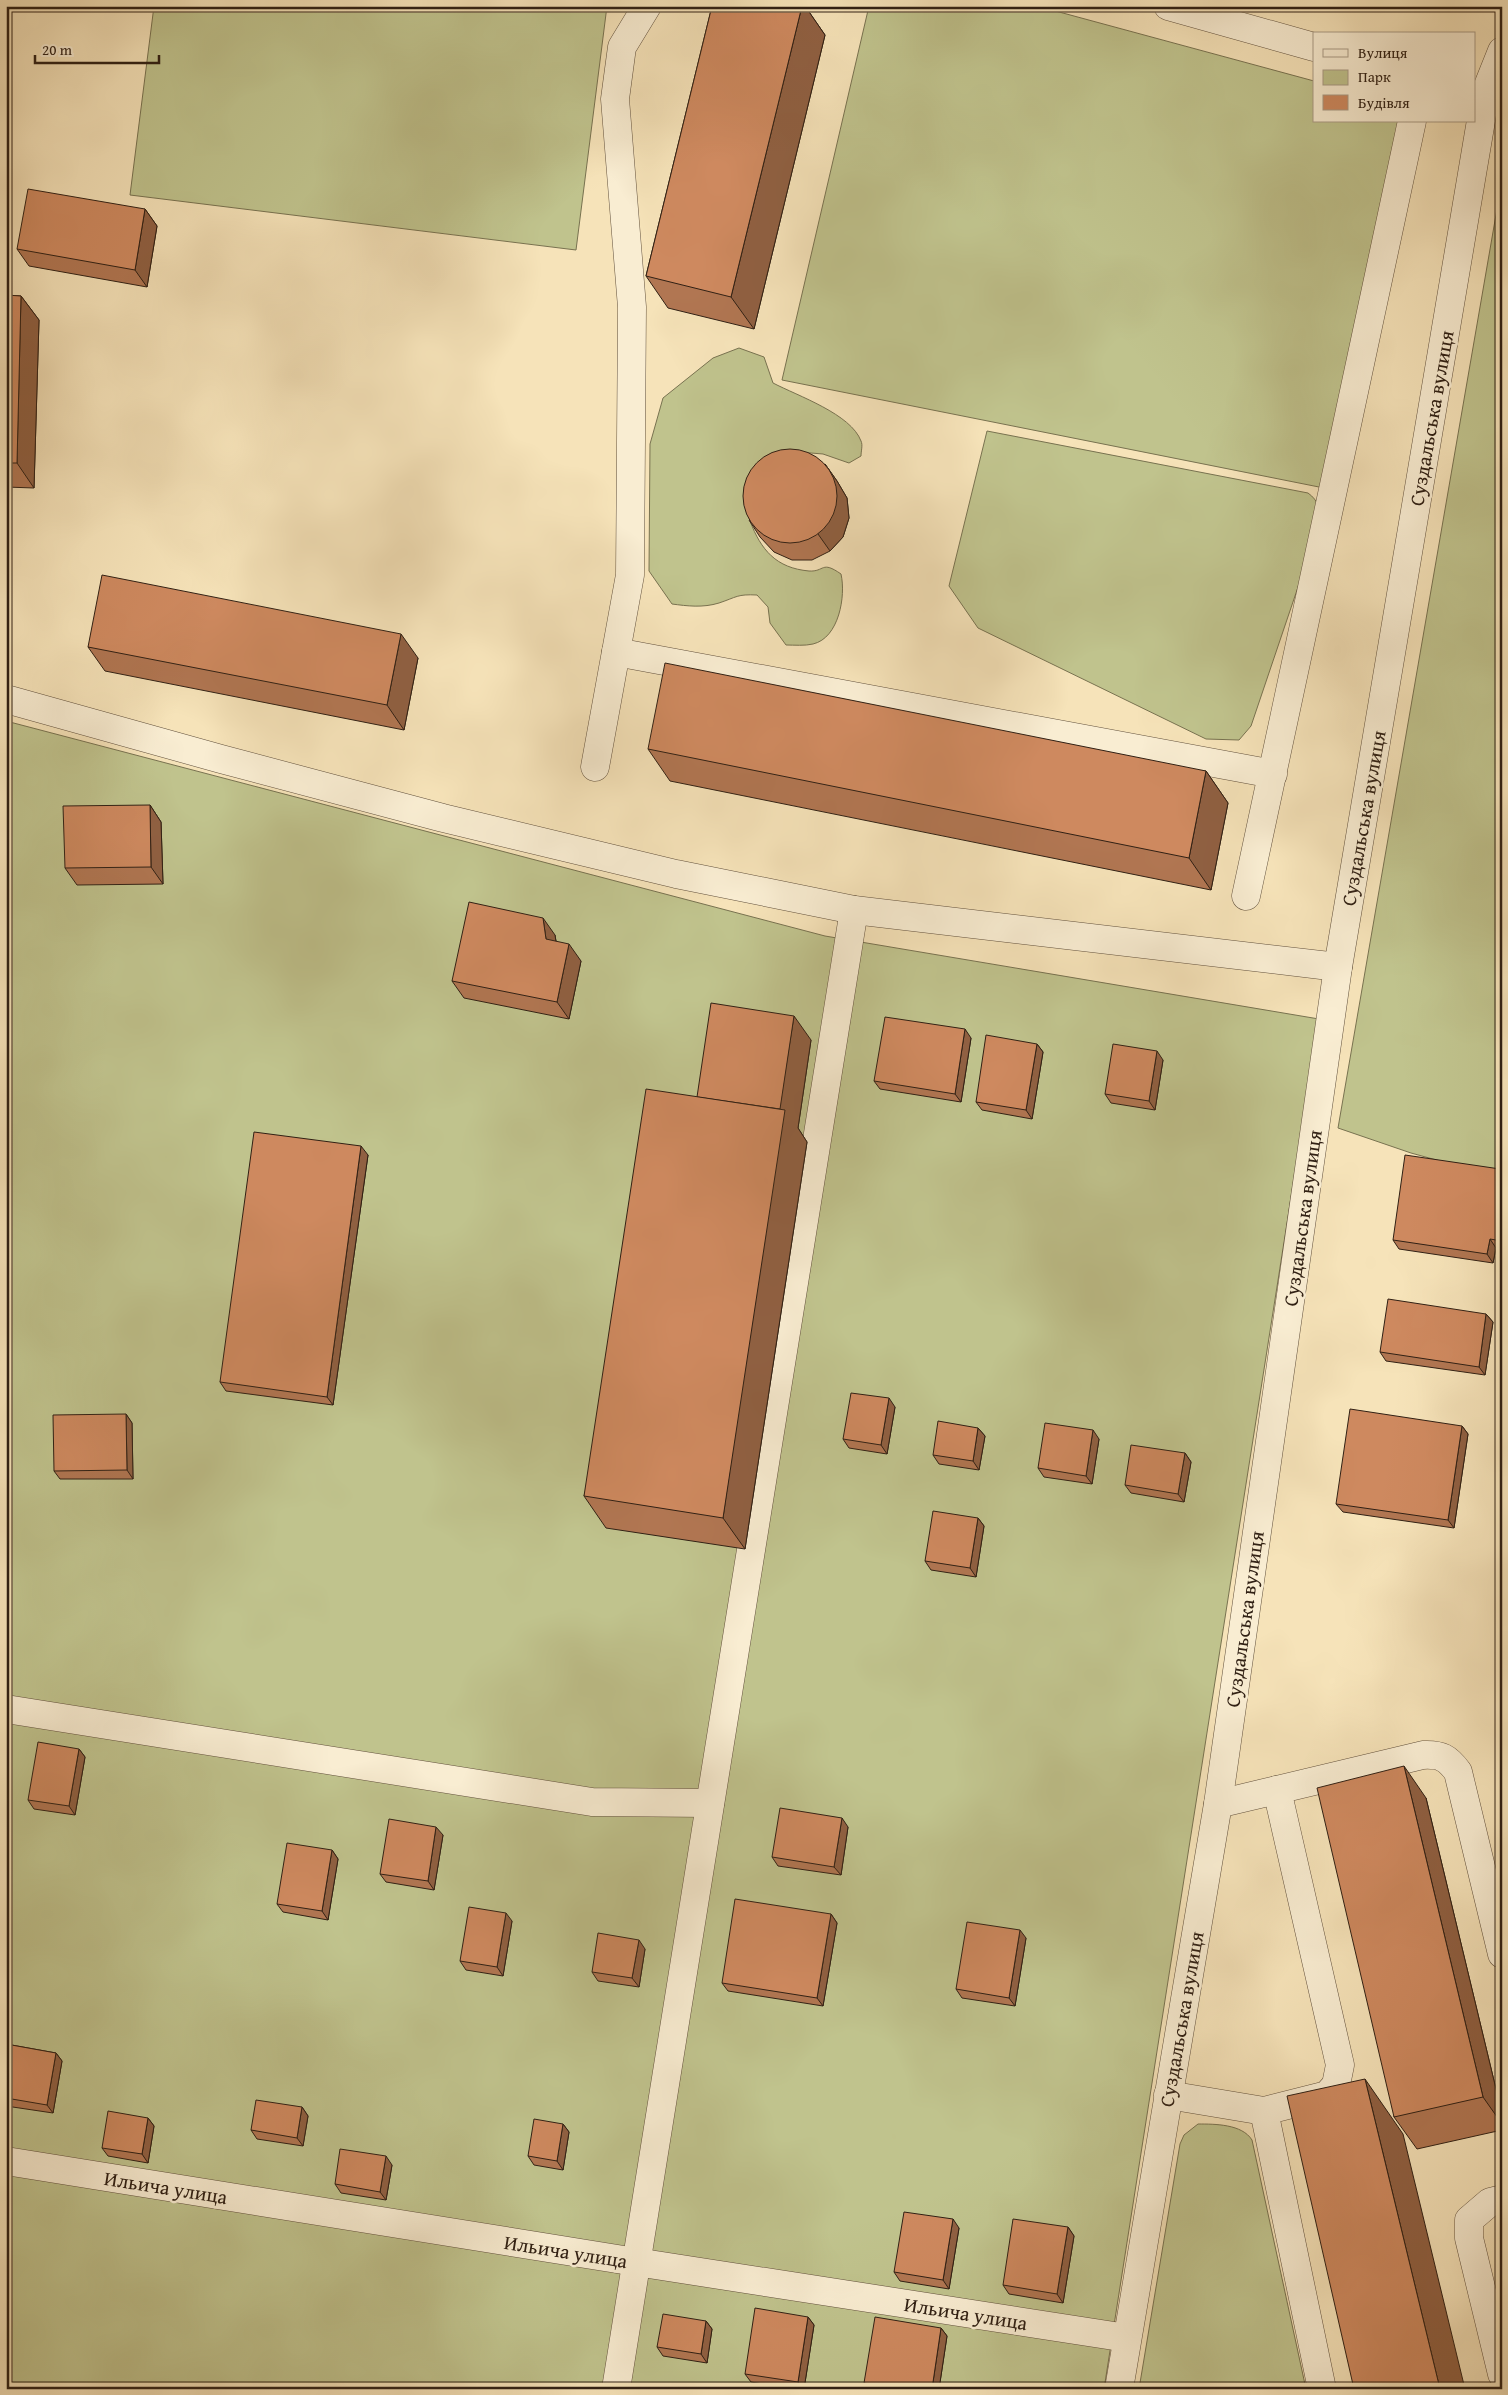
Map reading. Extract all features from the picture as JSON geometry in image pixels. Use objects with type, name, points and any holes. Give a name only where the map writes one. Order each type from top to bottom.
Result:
[{"type":"street","points":[[595,768],[630,576],[632,307],[615,99],[622,47],[647,6]]},
{"type":"street","points":[[1168,6],[1313,46]]},
{"type":"street","name":"Суздальська вулиця","points":[[1118,2389],[1218,1804],[1338,967],[1486,91],[1502,51]]},
{"type":"street","points":[[1246,896],[1412,122]]},
{"type":"street","points":[[616,652],[1273,774]]},
{"type":"street","points":[[6,699],[442,818],[676,874],[854,910],[1338,967]]},
{"type":"street","points":[[616,2389],[854,910]]},
{"type":"street","points":[[6,1709],[592,1802],[710,1802]]},
{"type":"street","points":[[1218,1804],[1423,1754],[1438,1754],[1449,1759],[1458,1772],[1502,1954]]},
{"type":"street","points":[[1168,2096],[1264,2111],[1327,2096],[1336,2085],[1340,2065],[1277,1790]]},
{"type":"street","points":[[1264,2111],[1322,2389]]},
{"type":"street","name":"Ильича улица","points":[[6,2161],[636,2262],[1127,2338]]},
{"type":"street","points":[[1502,2199],[1490,2202],[1469,2220],[1469,2238],[1502,2374]]},
{"type":"green space","points":[[154,6],[607,6],[576,250],[130,195]]},
{"type":"green space","points":[[869,6],[1037,6],[1313,81],[1313,122],[1407,122],[1329,489],[782,380]]},
{"type":"green space","points":[[1502,180],[1502,1178],[1411,1153],[1338,1128]]},
{"type":"green space","points":[[739,348],[764,357],[773,383],[823,407],[847,422],[862,443],[861,456],[849,463],[823,454],[787,451],[750,521],[759,541],[771,556],[779,562],[797,569],[809,571],[826,567],[841,574],[841,604],[835,625],[829,634],[813,644],[786,645],[770,623],[768,607],[757,595],[741,596],[707,606],[672,604],[649,571],[650,444],[663,398],[713,358]]},
{"type":"green space","points":[[987,431],[1308,493],[1315,499],[1319,509],[1320,522],[1251,726],[1239,740],[1206,739],[978,628],[949,586]]},
{"type":"green space","points":[[6,721],[825,936],[1319,1019],[1104,2389],[6,2389]]},
{"type":"green space","points":[[1198,2124],[1235,2128],[1248,2135],[1252,2140],[1306,2389],[1139,2389],[1180,2144],[1184,2135]]},
{"type":"building","points":[[712,6],[802,6],[731,297],[646,276]]},
{"type":"building","points":[[28,189],[145,209],[135,270],[17,249]]},
{"type":"building","points":[[6,295],[21,296],[17,463],[6,463]]},
{"type":"building","points":[[790,449],[808,453],[823,463],[833,478],[837,496],[833,514],[823,529],[808,539],[790,543],[772,539],[757,529],[747,514],[743,496],[747,478],[757,463],[772,453]]},
{"type":"building","points":[[102,575],[401,634],[387,705],[88,647]]},
{"type":"building","points":[[665,663],[1206,771],[1189,858],[648,749]]},
{"type":"building","points":[[150,805],[151,867],[65,868],[63,806]]},
{"type":"building","points":[[469,902],[543,918],[546,939],[569,944],[557,1002],[452,981]]},
{"type":"building","points":[[711,1003],[794,1016],[780,1109],[697,1097]]},
{"type":"building","points":[[885,1017],[965,1029],[955,1094],[874,1081]]},
{"type":"building","points":[[986,1035],[1037,1044],[1026,1110],[976,1102]]},
{"type":"building","points":[[1113,1044],[1157,1051],[1149,1101],[1105,1094]]},
{"type":"building","points":[[646,1089],[785,1110],[723,1518],[584,1496]]},
{"type":"building","points":[[254,1132],[361,1146],[327,1397],[220,1382]]},
{"type":"building","points":[[1405,1155],[1500,1169],[1497,1188],[1502,1189],[1502,1241],[1490,1239],[1487,1254],[1393,1240]]},
{"type":"building","points":[[1388,1299],[1486,1314],[1479,1367],[1380,1352]]},
{"type":"building","points":[[851,1393],[889,1398],[881,1445],[843,1439]]},
{"type":"building","points":[[1350,1409],[1462,1426],[1448,1520],[1336,1504]]},
{"type":"building","points":[[126,1414],[127,1470],[54,1471],[53,1415]]},
{"type":"building","points":[[938,1421],[978,1428],[973,1461],[933,1455]]},
{"type":"building","points":[[1045,1423],[1093,1430],[1086,1476],[1038,1468]]},
{"type":"building","points":[[1131,1445],[1185,1453],[1178,1494],[1125,1485]]},
{"type":"building","points":[[933,1511],[978,1518],[970,1568],[925,1561]]},
{"type":"building","points":[[38,1742],[79,1749],[69,1806],[28,1800]]},
{"type":"building","points":[[1404,1766],[1483,2097],[1394,2117],[1317,1788]]},
{"type":"building","points":[[780,1808],[842,1818],[834,1867],[772,1857]]},
{"type":"building","points":[[389,1819],[436,1827],[428,1881],[380,1874]]},
{"type":"building","points":[[287,1843],[332,1850],[322,1911],[277,1904]]},
{"type":"building","points":[[735,1899],[831,1914],[817,1998],[722,1983]]},
{"type":"building","points":[[469,1907],[506,1913],[497,1967],[460,1961]]},
{"type":"building","points":[[967,1922],[1020,1930],[1009,1998],[956,1989]]},
{"type":"building","points":[[598,1933],[639,1940],[632,1978],[592,1972]]},
{"type":"building","points":[[6,2044],[56,2053],[47,2105],[6,2098]]},
{"type":"building","points":[[1365,2079],[1440,2389],[1354,2389],[1287,2096]]},
{"type":"building","points":[[256,2100],[302,2107],[297,2138],[251,2130]]},
{"type":"building","points":[[108,2111],[148,2118],[142,2154],[102,2148]]},
{"type":"building","points":[[534,2119],[563,2124],[557,2161],[528,2156]]},
{"type":"building","points":[[340,2149],[386,2156],[380,2192],[335,2184]]},
{"type":"building","points":[[904,2212],[953,2219],[943,2280],[894,2272]]},
{"type":"building","points":[[1013,2219],[1068,2227],[1057,2294],[1003,2285]]},
{"type":"building","points":[[755,2308],[808,2317],[798,2382],[745,2374]]},
{"type":"building","points":[[663,2314],[706,2321],[701,2354],[657,2347]]},
{"type":"building","points":[[875,2317],[941,2328],[932,2389],[898,2389],[864,2383]]}]
